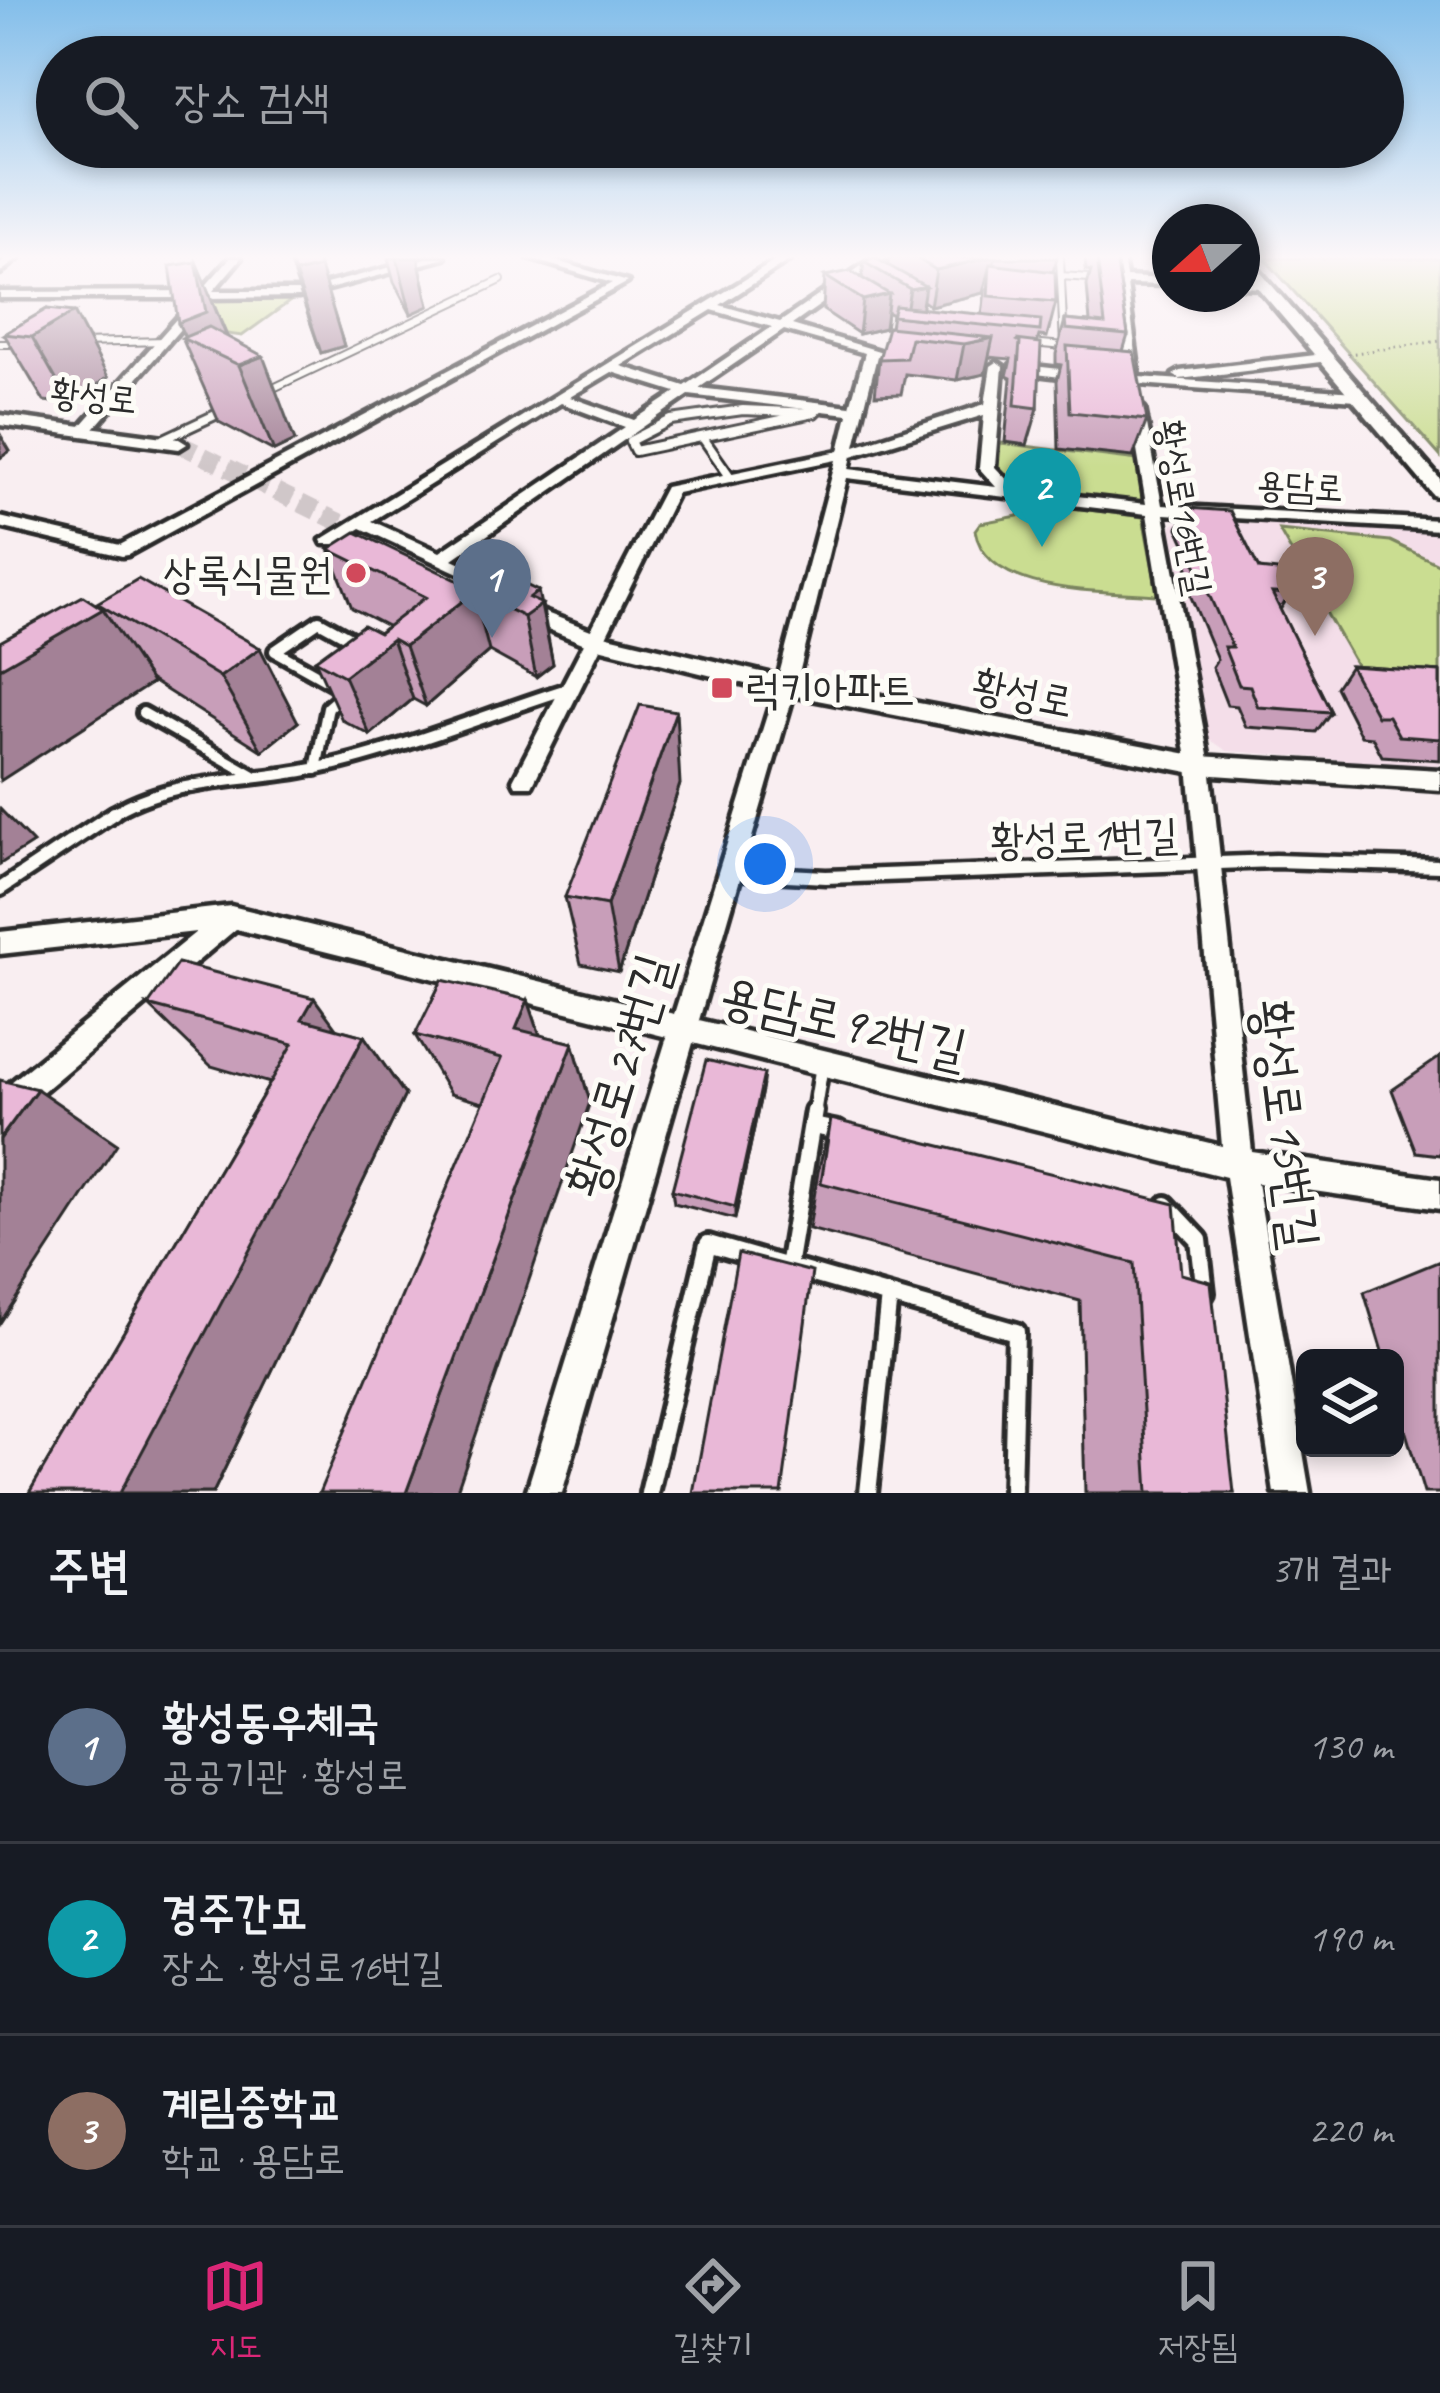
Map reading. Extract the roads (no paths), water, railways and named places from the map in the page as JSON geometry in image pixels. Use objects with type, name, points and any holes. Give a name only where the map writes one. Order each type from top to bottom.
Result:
[{"type":"main road","name":"용담로","points":[[1299,328],[1440,491]]},
{"type":"street","points":[[84,431],[177,328]]},
{"type":"street","points":[[0,522],[122,551],[537,328]]},
{"type":"street","points":[[356,546],[333,538],[675,328]]},
{"type":"street","points":[[441,559],[776,328]]},
{"type":"street","points":[[784,328],[892,355]]},
{"type":"street","name":"황성로16번길","points":[[1125,328],[1198,765]]},
{"type":"street","name":"황성로27번길","points":[[544,1493],[785,686],[872,353]]},
{"type":"street","points":[[1132,381],[1324,358]]},
{"type":"street","points":[[976,364],[1132,381],[1356,396]]},
{"type":"street","points":[[997,366],[987,468],[1011,493]]},
{"type":"street","points":[[609,367],[687,391],[854,411]]},
{"type":"street","points":[[559,398],[637,425]]},
{"type":"street","points":[[524,780],[671,490],[840,464],[992,406]]},
{"type":"street","name":"황성로","points":[[0,420],[171,442]]},
{"type":"street","name":"용담로","points":[[840,464],[1011,493],[1157,510],[1440,525]]},
{"type":"street","points":[[360,521],[506,590],[502,605]]},
{"type":"street","name":"황성로","points":[[502,605],[598,640],[785,686],[1198,765],[1440,780]]},
{"type":"street","name":"황성로15번길","points":[[1198,765],[1239,1165],[1292,1493]]},
{"type":"street","points":[[0,1108],[231,917]]},
{"type":"street","name":"용담로92번길","points":[[0,943],[231,917],[679,1031],[1239,1165],[1440,1194]]},
{"type":"lane","points":[[248,399],[400,328]]},
{"type":"lane","points":[[1018,342],[1064,346],[1063,328]]},
{"type":"lane","points":[[72,343],[166,341]]},
{"type":"lane","points":[[0,344],[25,344]]},
{"type":"lane","points":[[753,407],[817,410],[635,451],[630,442],[651,426],[753,407]]},
{"type":"lane","points":[[171,442],[227,409]]},
{"type":"lane","points":[[703,438],[731,478]]},
{"type":"lane","points":[[316,769],[328,707],[346,691],[275,651],[319,621],[372,650]]},
{"type":"lane","points":[[0,889],[130,802],[172,790],[316,769],[571,688]]},
{"type":"lane","points":[[143,713],[259,778]]},
{"type":"lane","name":"황성로1번길","points":[[731,872],[826,877],[1209,865],[1440,866]]},
{"type":"lane","points":[[788,1267],[822,1065]]},
{"type":"lane","points":[[813,1126],[860,1136]]},
{"type":"lane","points":[[1138,1196],[1162,1201],[1198,1240],[1207,1309]]},
{"type":"lane","points":[[649,1493],[708,1244],[1016,1332],[1012,1493]]},
{"type":"lane","points":[[868,1493],[889,1296]]},
{"type":"tunnel","points":[[179,444],[466,584]]},
{"type":"tunnel","points":[[460,581],[485,593]]},
{"type":"place","name":"경주간묘","points":[[1042,547]]},
{"type":"place","name":"상록식물원","points":[[356,573]]},
{"type":"place","name":"계림중학교","points":[[1315,636]]},
{"type":"place","name":"황성동우체국","points":[[492,638]]},
{"type":"place","name":"럭키아파트","points":[[722,688]]}]
